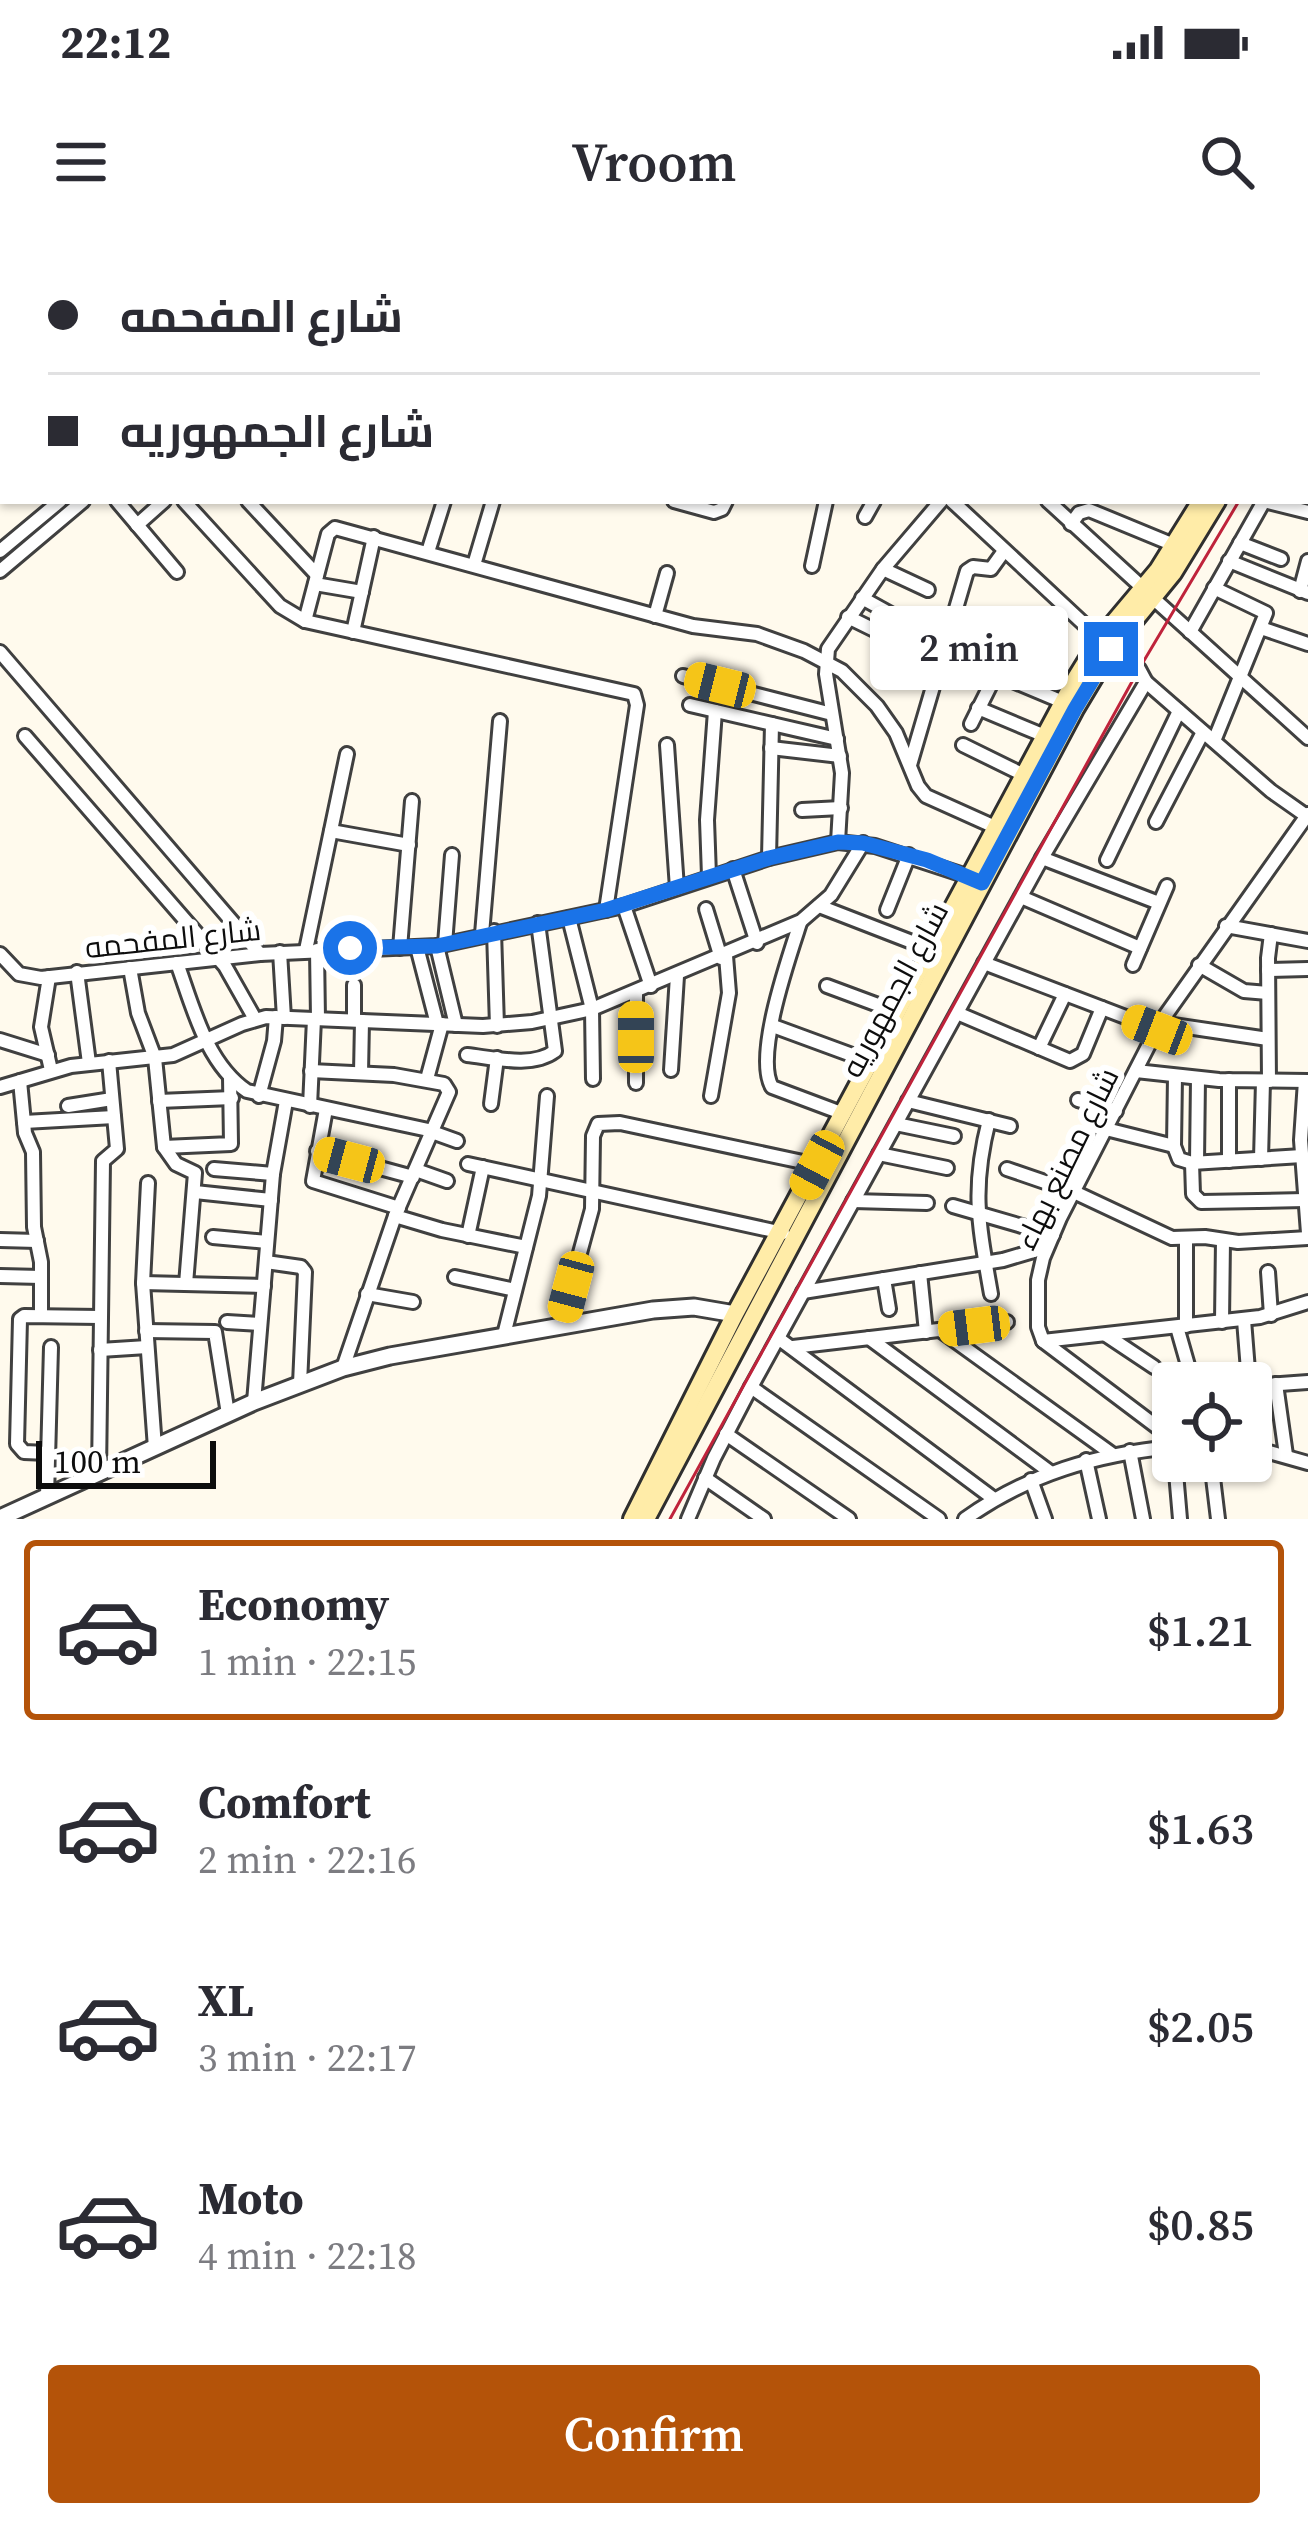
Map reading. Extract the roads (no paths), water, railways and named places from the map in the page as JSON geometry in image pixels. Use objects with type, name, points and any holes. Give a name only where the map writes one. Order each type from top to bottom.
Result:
[{"type":"main road","name":"شارع الجمهوريه","points":[[1149,594],[1192,504]]},
{"type":"main road","name":"شارع الجمهوريه","points":[[646,1519],[735,1314],[787,1234],[817,1165],[930,950],[976,879],[995,827],[1063,702],[1215,504]]},
{"type":"main road","name":"شارع الجمهوريه","points":[[632,1519],[976,879],[1075,709],[1106,644]]},
{"type":"street","points":[[0,551],[56,504]]},
{"type":"street","points":[[0,572],[79,504]]},
{"type":"street","points":[[120,504],[177,572]]},
{"type":"street","points":[[137,525],[161,504]]},
{"type":"street","points":[[187,504],[280,607],[305,621],[636,696],[606,910]]},
{"type":"street","points":[[251,504],[316,579],[362,592]]},
{"type":"street","points":[[428,553],[443,504]]},
{"type":"street","points":[[474,565],[492,504]]},
{"type":"street","points":[[686,504],[717,512],[724,504]]},
{"type":"street","points":[[812,566],[825,504]]},
{"type":"street","points":[[865,517],[872,504]]},
{"type":"street","points":[[838,842],[840,756],[825,661],[848,617],[938,504]]},
{"type":"street","points":[[955,504],[1139,669],[1146,682],[1271,791],[1308,816]]},
{"type":"street","points":[[1051,504],[1308,738]]},
{"type":"street","points":[[1190,632],[1262,504]]},
{"type":"street","points":[[1276,504],[1308,512]]},
{"type":"street","points":[[1071,524],[1089,510],[1174,545]]},
{"type":"street","points":[[305,621],[332,528],[656,616],[757,634],[825,661],[854,681],[887,719],[926,796],[995,827]]},
{"type":"street","points":[[353,632],[374,537]]},
{"type":"street","points":[[1240,543],[1280,559]]},
{"type":"street","points":[[910,765],[967,571],[993,568],[1004,550]]},
{"type":"street","points":[[1229,562],[1304,592],[1308,561]]},
{"type":"street","points":[[883,569],[928,590]]},
{"type":"street","points":[[656,616],[667,573]]},
{"type":"street","points":[[1156,822],[1240,678],[1266,611],[1214,588]]},
{"type":"street","points":[[862,598],[918,628]]},
{"type":"street","points":[[848,617],[911,648]]},
{"type":"street","points":[[1261,628],[1308,644]]},
{"type":"street","points":[[0,652],[260,954]]},
{"type":"street","points":[[971,724],[992,676],[998,674],[1063,702]]},
{"type":"street","points":[[683,676],[832,714]]},
{"type":"street","points":[[688,1519],[751,1387],[1042,858],[1146,682]]},
{"type":"street","points":[[690,705],[837,740]]},
{"type":"street","points":[[978,708],[1045,736]]},
{"type":"street","points":[[709,876],[707,820],[715,711]]},
{"type":"street","points":[[1107,860],[1180,711]]},
{"type":"street","points":[[497,1026],[488,932],[500,721]]},
{"type":"street","points":[[769,858],[772,724]]},
{"type":"street","points":[[25,736],[218,959],[255,1019]]},
{"type":"street","points":[[963,745],[1024,775]]},
{"type":"street","points":[[667,746],[676,888]]},
{"type":"street","points":[[772,748],[840,756]]},
{"type":"street","points":[[310,1106],[316,1019],[312,950],[346,754]]},
{"type":"street","points":[[400,948],[412,801]]},
{"type":"street","points":[[802,810],[841,808]]},
{"type":"street","name":"شارع مصنع بهاء","points":[[1042,1341],[1037,1291],[1050,1241],[1074,1192],[1159,1027],[1308,816]]},
{"type":"street","points":[[331,831],[409,845]]},
{"type":"street","name":"شارع المفحمه","points":[[1,958],[19,974],[49,977],[280,952],[441,945],[624,906],[769,858],[838,842],[909,855],[976,879]]},
{"type":"street","points":[[0,1088],[51,1070],[154,1058],[207,1042],[255,1019],[497,1026],[592,1009],[801,921],[846,874],[863,843]]},
{"type":"street","points":[[427,1079],[445,1025],[441,945],[452,855]]},
{"type":"street","points":[[887,910],[909,855]]},
{"type":"street","points":[[1042,858],[1160,903]]},
{"type":"street","points":[[733,869],[757,943]]},
{"type":"street","points":[[1133,964],[1167,886]]},
{"type":"street","points":[[1021,897],[1140,948]]},
{"type":"street","points":[[624,906],[651,986]]},
{"type":"street","points":[[820,906],[930,950]]},
{"type":"street","points":[[706,909],[724,957],[729,993],[711,1096]]},
{"type":"street","points":[[569,918],[592,1009],[593,1079]]},
{"type":"street","points":[[801,921],[773,1027],[766,1076],[772,1087],[844,1114]]},
{"type":"street","points":[[467,1055],[531,1060],[551,1055],[556,1046],[538,923]]},
{"type":"street","points":[[1226,926],[1308,941]]},
{"type":"street","points":[[1261,1159],[1271,934]]},
{"type":"street","points":[[417,947],[445,1025]]},
{"type":"street","points":[[259,1096],[280,1017],[280,952]]},
{"type":"street","points":[[177,963],[207,1042],[230,1076],[259,1096],[458,1141]]},
{"type":"street","points":[[984,963],[1159,1027],[1268,1039]]},
{"type":"street","points":[[1199,965],[1244,991],[1268,993]]},
{"type":"street","points":[[130,968],[137,1013],[154,1058],[164,1147],[176,1164],[195,1173],[186,1284]]},
{"type":"street","points":[[1268,970],[1308,969]]},
{"type":"street","points":[[77,972],[89,1063]]},
{"type":"street","points":[[671,1070],[677,976]]},
{"type":"street","points":[[49,977],[41,1021],[51,1070]]},
{"type":"street","points":[[354,985],[361,1073]]},
{"type":"street","points":[[827,986],[897,1012]]},
{"type":"street","points":[[636,992],[637,1083]]},
{"type":"street","points":[[1039,1048],[1065,994]]},
{"type":"street","points":[[957,1013],[1066,1060],[1078,1059],[1102,1008]]},
{"type":"street","points":[[773,1027],[871,1062]]},
{"type":"street","points":[[0,1040],[48,1055]]},
{"type":"street","points":[[491,1103],[497,1058]]},
{"type":"street","points":[[99,1474],[104,1158],[117,1149],[109,1061]]},
{"type":"street","points":[[311,1071],[427,1079],[449,1089],[397,1212],[343,1368]]},
{"type":"street","points":[[1006,1169],[1074,1192],[1167,1237],[1308,1236],[1306,1081],[1136,1071]]},
{"type":"street","points":[[164,1147],[231,1144],[230,1076]]},
{"type":"street","points":[[1175,1076],[1174,1146],[1179,1159],[1195,1163],[1304,1159]]},
{"type":"street","points":[[1198,1078],[1193,1194],[1198,1201],[1306,1196]]},
{"type":"street","points":[[1228,1161],[1229,1080]]},
{"type":"street","points":[[20,1081],[24,1122],[34,1152],[40,1316]]},
{"type":"street","points":[[504,1335],[541,1180],[547,1096]]},
{"type":"street","points":[[159,1101],[232,1098]]},
{"type":"street","points":[[68,1106],[112,1099]]},
{"type":"street","points":[[1078,1100],[1116,1111]]},
{"type":"street","points":[[254,1402],[273,1174],[286,1101]]},
{"type":"street","points":[[908,1101],[1010,1126]]},
{"type":"street","points":[[326,1109],[312,1177],[315,1182],[468,1236],[526,1247]]},
{"type":"street","points":[[24,1122],[114,1118]]},
{"type":"street","points":[[989,1120],[976,1171],[991,1294]]},
{"type":"street","points":[[560,1326],[594,1191],[593,1136],[598,1124],[608,1121],[817,1165]]},
{"type":"street","points":[[896,1124],[954,1136]]},
{"type":"street","points":[[1106,1129],[1174,1146]]},
{"type":"street","points":[[317,1151],[447,1181]]},
{"type":"street","points":[[879,1154],[947,1168]]},
{"type":"street","points":[[468,1236],[475,1165],[787,1234]]},
{"type":"street","points":[[214,1169],[273,1174]]},
{"type":"street","points":[[148,1183],[143,1283],[155,1448]]},
{"type":"street","points":[[195,1192],[271,1200]]},
{"type":"street","points":[[854,1201],[927,1203]]},
{"type":"street","points":[[953,1206],[978,1211],[1050,1241]]},
{"type":"street","points":[[213,1237],[267,1242]]},
{"type":"street","points":[[1186,1239],[1182,1326],[1189,1362]]},
{"type":"street","points":[[0,1240],[37,1241]]},
{"type":"street","points":[[1222,1240],[1222,1322]]},
{"type":"street","points":[[803,1292],[985,1263],[1050,1241]]},
{"type":"street","points":[[266,1262],[304,1272],[301,1384]]},
{"type":"street","points":[[1268,1272],[1271,1315]]},
{"type":"street","points":[[920,1273],[933,1331],[1112,1454]]},
{"type":"street","points":[[0,1276],[41,1277]]},
{"type":"street","points":[[455,1277],[515,1289]]},
{"type":"street","points":[[884,1279],[889,1309]]},
{"type":"street","points":[[143,1283],[264,1286]]},
{"type":"street","points":[[367,1294],[413,1302]]},
{"type":"street","points":[[1042,1341],[1244,1319],[1308,1303]]},
{"type":"street","points":[[0,1518],[254,1402],[343,1368],[674,1307],[735,1314]]},
{"type":"street","points":[[49,1453],[27,1453],[19,1448],[21,1318],[100,1317]]},
{"type":"street","points":[[1244,1319],[1248,1362]]},
{"type":"street","points":[[227,1322],[260,1324]]},
{"type":"street","points":[[792,1347],[1006,1322]]},
{"type":"street","points":[[146,1331],[215,1332],[228,1414]]},
{"type":"street","points":[[1105,1334],[1152,1366]]},
{"type":"street","points":[[778,1338],[990,1508]]},
{"type":"street","points":[[869,1338],[1050,1472]]},
{"type":"street","points":[[1042,1341],[1152,1427]]},
{"type":"street","points":[[47,1497],[51,1347]]},
{"type":"street","points":[[100,1350],[147,1347]]},
{"type":"street","points":[[1272,1384],[1308,1382]]},
{"type":"street","points":[[1276,1384],[1286,1455]]},
{"type":"street","points":[[751,1387],[939,1519]]},
{"type":"street","points":[[0,1409],[18,1409]]},
{"type":"street","points":[[726,1434],[849,1519]]},
{"type":"street","points":[[965,1519],[1050,1472],[1152,1447]]},
{"type":"street","points":[[1130,1451],[1143,1519]]},
{"type":"street","points":[[1272,1452],[1308,1463]]},
{"type":"street","points":[[1086,1460],[1099,1519]]},
{"type":"street","points":[[705,1478],[764,1519]]},
{"type":"street","points":[[1030,1480],[1045,1519]]},
{"type":"street","points":[[1177,1482],[1180,1519]]},
{"type":"street","points":[[1214,1482],[1218,1519]]},
{"type":"railway","points":[[670,1519],[1139,669],[1237,504]]}]
